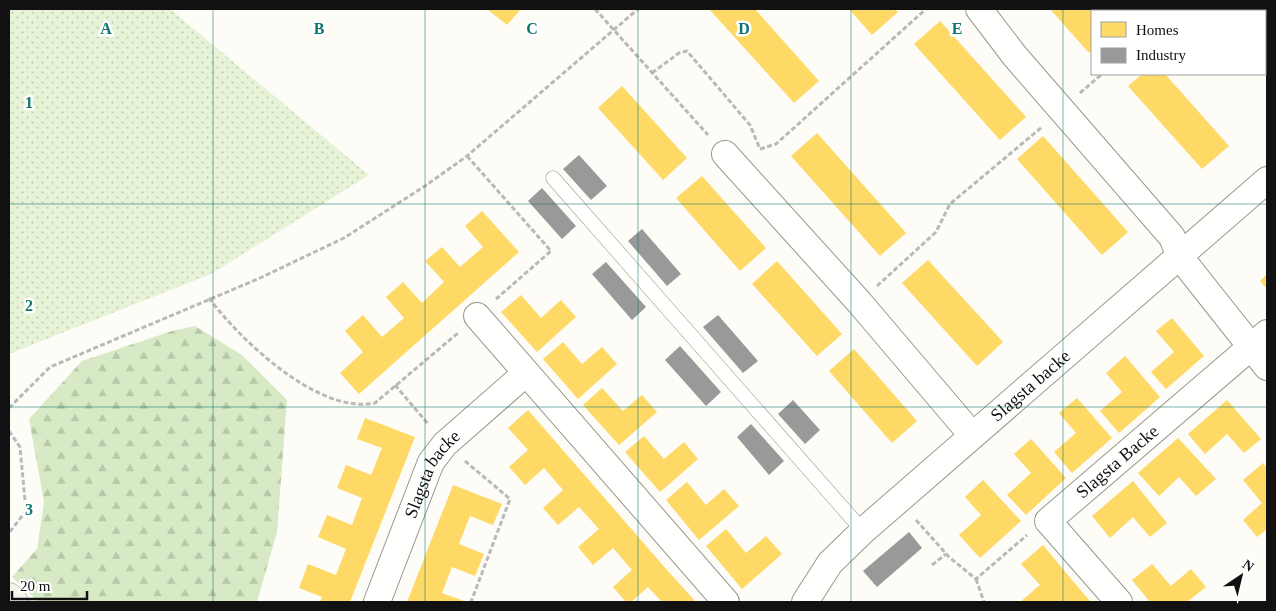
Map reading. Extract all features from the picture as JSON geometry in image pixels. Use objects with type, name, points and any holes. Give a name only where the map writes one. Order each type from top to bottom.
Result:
[{"type":"main road","points":[[9,598],[14,602]]},
{"type":"street","points":[[979,9],[1014,55],[1172,237],[1180,258],[1259,339],[1267,367]]},
{"type":"street","points":[[725,154],[859,302],[972,434]]},
{"type":"street","name":"Slagsta backe","points":[[805,602],[830,563],[863,532],[972,434],[1180,258],[1267,180]]},
{"type":"street","points":[[477,316],[726,602]]},
{"type":"street","name":"Slagsta Backe","points":[[1048,521],[1259,339]]},
{"type":"street","name":"Slagsta backe","points":[[377,602],[431,462],[445,444],[526,373]]},
{"type":"street","points":[[1048,521],[1119,602]]},
{"type":"lane","points":[[553,178],[863,532]]},
{"type":"path","points":[[595,9],[725,154]]},
{"type":"path","points":[[9,408],[50,367],[120,339],[209,298],[260,278],[344,238],[425,186],[467,156],[638,9]]},
{"type":"path","points":[[760,149],[776,144],[926,9]]},
{"type":"path","points":[[652,73],[679,53],[687,51],[750,125],[760,149],[755,165],[746,177]]},
{"type":"path","points":[[859,302],[936,232],[950,204],[1062,110]]},
{"type":"path","points":[[209,298],[223,317],[251,344],[280,369],[305,386],[344,403],[361,406],[375,403],[551,251],[467,156]]},
{"type":"path","points":[[395,385],[445,444],[510,499],[471,602]]},
{"type":"path","points":[[9,431],[20,447],[26,511],[9,533]]},
{"type":"path","points":[[899,501],[946,554],[976,579],[984,602]]},
{"type":"path","points":[[976,579],[1029,532],[1048,521]]},
{"type":"path","points":[[932,565],[946,554]]},
{"type":"green space","points":[[9,9],[170,9],[369,175],[211,274],[9,354]]},
{"type":"green space","points":[[195,326],[242,355],[287,400],[277,532],[257,602],[39,602],[12,577],[37,549],[44,502],[29,419],[82,361],[172,331]]},
{"type":"building: Homes","points":[[487,9],[521,9],[507,25]]},
{"type":"building: Homes","points":[[709,9],[755,9],[819,81],[794,103]]},
{"type":"building: Homes","points":[[849,9],[895,9],[898,12],[872,35]]},
{"type":"building: Homes","points":[[1050,9],[1096,10],[1091,10],[1091,51],[1089,53]]},
{"type":"building: Homes","points":[[940,21],[1026,117],[1000,140],[914,44]]},
{"type":"building: Homes","points":[[1141,75],[1166,75],[1229,146],[1202,169],[1128,86]]},
{"type":"building: Homes","points":[[622,86],[687,158],[663,180],[598,108]]},
{"type":"building: Homes","points":[[817,133],[906,233],[880,256],[791,156]]},
{"type":"building: Homes","points":[[1043,136],[1128,232],[1102,255],[1017,159]]},
{"type":"building: Homes","points":[[702,176],[766,248],[740,271],[676,198]]},
{"type":"building: Homes","points":[[482,211],[519,252],[359,394],[340,373],[363,352],[345,331],[363,315],[382,337],[404,318],[386,297],[403,282],[422,303],[444,282],[425,261],[442,247],[460,267],[483,247],[465,226]]},
{"type":"building: Homes","points":[[928,260],[1003,342],[977,366],[902,283]]},
{"type":"building: Homes","points":[[777,261],[842,334],[817,356],[752,284]]},
{"type":"building: Homes","points":[[1267,274],[1267,289],[1260,281]]},
{"type":"building: Homes","points":[[521,295],[541,318],[561,300],[576,317],[537,352],[501,312]]},
{"type":"building: Homes","points":[[1172,318],[1204,356],[1166,389],[1151,372],[1174,352],[1156,331]]},
{"type":"building: Homes","points":[[563,342],[582,364],[602,347],[617,364],[578,399],[543,359]]},
{"type":"building: Homes","points":[[854,349],[917,421],[892,443],[829,371]]},
{"type":"building: Homes","points":[[1125,356],[1160,397],[1119,433],[1100,411],[1122,392],[1106,373]]},
{"type":"building: Homes","points":[[602,388],[623,411],[642,395],[657,412],[619,445],[583,405]]},
{"type":"building: Homes","points":[[1077,398],[1112,438],[1072,473],[1054,452],[1076,433],[1059,413]]},
{"type":"building: Homes","points":[[1227,400],[1261,439],[1244,453],[1227,434],[1205,454],[1188,434]]},
{"type":"building: Homes","points":[[528,410],[696,602],[662,602],[648,587],[631,602],[626,602],[613,587],[632,570],[613,548],[593,565],[578,547],[599,529],[579,507],[558,525],[543,508],[563,490],[544,468],[525,485],[509,467],[528,450],[508,428]]},
{"type":"building: Homes","points":[[365,418],[415,437],[350,602],[320,602],[322,597],[299,588],[308,564],[336,575],[346,549],[318,537],[327,515],[352,525],[362,498],[337,488],[346,465],[371,475],[382,448],[357,439]]},
{"type":"building: Homes","points":[[644,436],[664,459],[684,442],[698,459],[660,492],[625,452]]},
{"type":"building: Homes","points":[[1178,438],[1216,479],[1196,496],[1179,477],[1159,496],[1138,473]]},
{"type":"building: Homes","points":[[1031,439],[1066,478],[1026,515],[1007,495],[1031,473],[1014,454]]},
{"type":"building: Homes","points":[[1263,463],[1267,468],[1267,529],[1257,537],[1243,520],[1262,503],[1243,480]]},
{"type":"building: Homes","points":[[983,480],[1021,521],[980,558],[959,535],[981,515],[965,497]]},
{"type":"building: Homes","points":[[1133,481],[1167,523],[1150,537],[1133,517],[1110,538],[1092,516]]},
{"type":"building: Homes","points":[[687,482],[706,505],[724,489],[739,506],[699,540],[666,500]]},
{"type":"building: Homes","points":[[453,485],[502,504],[493,525],[470,516],[459,544],[484,554],[475,576],[452,567],[442,593],[467,602],[407,602]]},
{"type":"building: Homes","points":[[726,529],[746,553],[766,536],[782,554],[742,589],[706,546]]},
{"type":"building: Homes","points":[[1043,545],[1091,602],[1020,602],[1040,585],[1021,564]]},
{"type":"building: Homes","points":[[1152,564],[1171,586],[1191,569],[1206,587],[1187,602],[1150,602],[1132,580]]},
{"type":"building: Industry","points":[[579,155],[607,186],[591,200],[563,169]]},
{"type":"building: Industry","points":[[542,188],[576,226],[562,239],[528,201]]},
{"type":"building: Industry","points":[[642,229],[681,274],[667,286],[628,241]]},
{"type":"building: Industry","points":[[606,262],[646,307],[632,320],[592,274]]},
{"type":"building: Industry","points":[[718,315],[758,361],[743,373],[703,327]]},
{"type":"building: Industry","points":[[680,346],[721,392],[706,406],[665,360]]},
{"type":"building: Industry","points":[[793,400],[820,430],[805,444],[778,414]]},
{"type":"building: Industry","points":[[751,424],[784,461],[769,475],[737,437]]},
{"type":"building: Industry","points":[[909,532],[922,548],[877,587],[863,571]]}]
